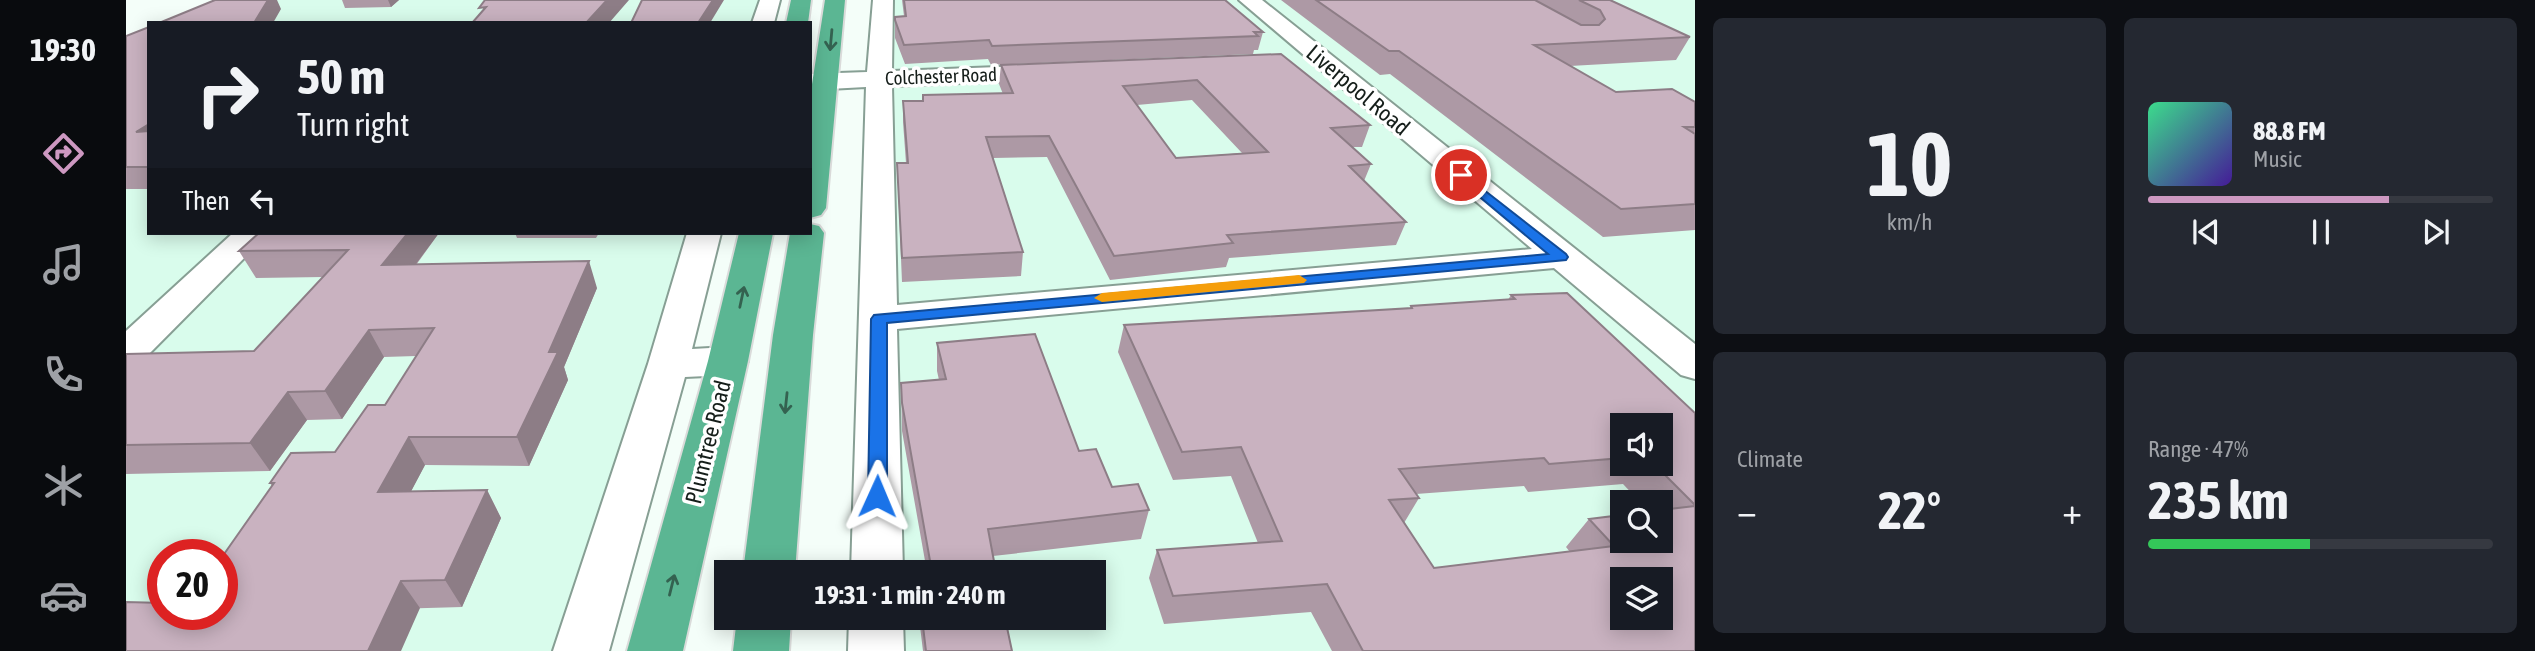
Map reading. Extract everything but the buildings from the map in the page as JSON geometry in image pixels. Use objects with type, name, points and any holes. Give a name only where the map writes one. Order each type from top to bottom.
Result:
[{"type":"highway","points":[[797,21],[800,0]]},
{"type":"highway","points":[[812,180],[819,81],[835,0]]},
{"type":"highway","name":"Plumtree Road","points":[[655,651],[728,361],[756,235]]},
{"type":"highway","points":[[770,560],[793,335],[807,235]]},
{"type":"highway","points":[[761,651],[763,630]]},
{"type":"street","points":[[764,21],[770,0]]},
{"type":"street","points":[[877,560],[879,79],[883,0]]},
{"type":"street","name":"Liverpool Road","points":[[1249,0],[1695,365]]},
{"type":"street","points":[[1281,63],[1323,61]]},
{"type":"street","name":"Colchester Road","points":[[819,81],[1073,71]]},
{"type":"street","points":[[126,354],[250,235]]},
{"type":"street","points":[[581,651],[704,235]]},
{"type":"street","points":[[879,319],[1561,257]]},
{"type":"street","points":[[668,364],[728,361]]},
{"type":"street","points":[[876,630],[876,651]]},
{"type":"shaded area","points":[[270,0],[762,0],[757,21],[214,21]]},
{"type":"shaded area","points":[[875,0],[1695,0],[1695,651],[859,651],[859,630],[1106,630],[1106,560],[861,560]]},
{"type":"shaded area","points":[[147,46],[147,235],[696,235],[579,651],[126,651],[126,54]]},
{"type":"slow traffic","points":[[1102,298],[1299,280]]},
{"type":"route","points":[[877,496],[879,319],[1561,257],[1461,175]]}]
